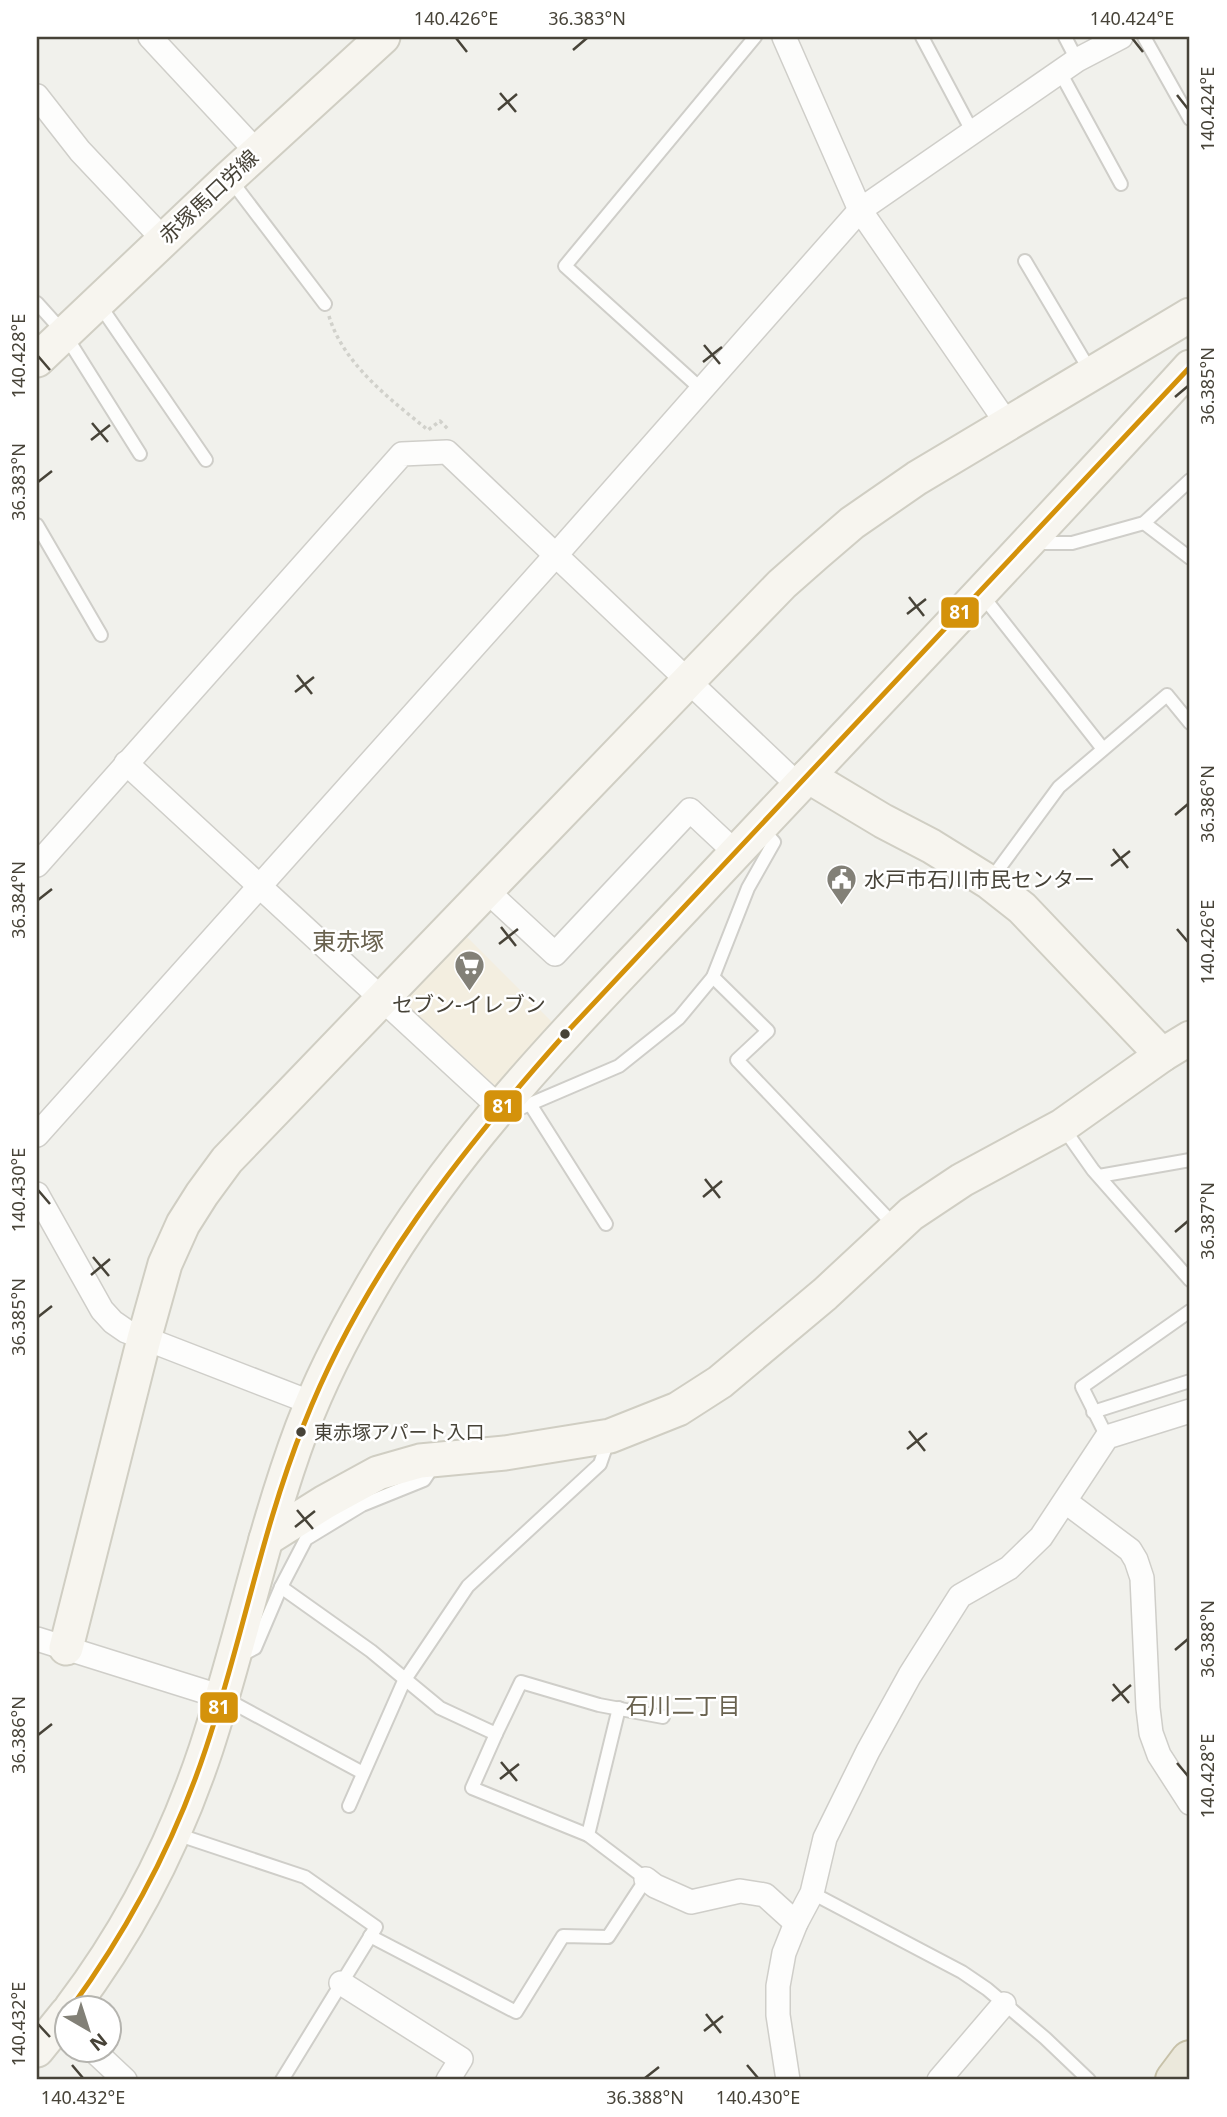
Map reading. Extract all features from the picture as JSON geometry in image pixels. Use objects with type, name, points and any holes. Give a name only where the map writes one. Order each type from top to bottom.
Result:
[{"type":"street","points":[[150,37],[257,152]]},
{"type":"street","name":"赤塚馬口労線","points":[[37,360],[383,37]]},
{"type":"street","points":[[783,37],[860,210],[1008,425]]},
{"type":"street","points":[[37,1135],[860,210],[1068,66],[1121,37]]},
{"type":"street","points":[[37,96],[80,151],[164,240]]},
{"type":"street","points":[[222,1697],[52,1644],[165,1264],[183,1224],[202,1194],[227,1160],[782,584],[852,523],[917,478],[1190,315]]},
{"type":"street","points":[[82,1994],[142,1900],[173,1833],[222,1697],[266,1539],[301,1429],[367,1294],[406,1229],[461,1153],[515,1106],[736,853],[1190,368]]},
{"type":"street","points":[[37,865],[402,454],[447,452],[688,681],[804,781],[931,846],[989,882],[1022,908],[1162,1055]]},
{"type":"street","points":[[126,763],[382,998],[515,1106]]},
{"type":"street","points":[[486,890],[555,954],[690,810],[736,853]]},
{"type":"street","points":[[266,1539],[378,1473],[420,1461],[505,1453],[610,1436],[678,1409],[720,1382],[825,1294],[911,1214],[962,1180],[1062,1126],[1190,1038]]},
{"type":"street","points":[[37,1194],[102,1310],[113,1322],[125,1331],[144,1339],[312,1403]]},
{"type":"street","points":[[788,2080],[778,2015],[778,1986],[784,1953],[812,1893],[825,1838],[910,1675],[960,1596],[1009,1568],[1031,1549],[1066,1502],[1107,1437],[1190,1411]]},
{"type":"street","points":[[1066,1502],[1116,1538],[1136,1560],[1142,1578],[1151,1733],[1159,1755],[1190,1803]]},
{"type":"street","points":[[646,1879],[655,1886],[691,1902],[740,1891],[765,1895],[796,1923]]},
{"type":"street","points":[[341,1983],[461,2059],[448,2080]]},
{"type":"street","points":[[939,2080],[1004,2004]]},
{"type":"street","points":[[37,2050],[52,2033]]},
{"type":"street","points":[[108,2064],[125,2080]]},
{"type":"lane","points":[[701,389],[565,266],[755,37]]},
{"type":"lane","points":[[922,37],[972,131]]},
{"type":"lane","points":[[1065,37],[1068,66],[1121,184]]},
{"type":"lane","points":[[1144,37],[1190,119]]},
{"type":"lane","points":[[229,178],[325,304]]},
{"type":"lane","points":[[1025,261],[1092,374]]},
{"type":"lane","points":[[98,302],[206,460]]},
{"type":"lane","points":[[37,303],[64,333],[140,454]]},
{"type":"lane","points":[[1026,544],[1072,543],[1144,523],[1190,480]]},
{"type":"lane","points":[[1144,523],[1190,558]]},
{"type":"lane","points":[[37,525],[100,635]]},
{"type":"lane","points":[[980,593],[1103,749]]},
{"type":"lane","points":[[989,882],[1059,787],[1167,695],[1190,723]]},
{"type":"lane","points":[[606,1224],[515,1106],[619,1066],[679,1018],[713,977],[748,888],[774,842],[760,827]]},
{"type":"lane","points":[[713,977],[768,1031],[737,1060],[896,1227]]},
{"type":"lane","points":[[1062,1126],[1099,1176],[1190,1280]]},
{"type":"lane","points":[[1099,1176],[1190,1160]]},
{"type":"lane","points":[[1107,1437],[1082,1387],[1190,1311]]},
{"type":"lane","points":[[1093,1412],[1190,1381]]},
{"type":"lane","points":[[349,1805],[404,1681],[468,1586],[600,1464],[610,1436]]},
{"type":"lane","points":[[232,1661],[255,1648],[281,1587],[306,1539],[362,1505],[424,1480],[439,1459]]},
{"type":"lane","points":[[281,1587],[371,1651],[404,1681],[440,1708],[496,1734]]},
{"type":"lane","points":[[370,1936],[516,2012],[563,1936],[608,1937],[646,1879],[588,1835],[472,1788],[521,1682],[663,1717]]},
{"type":"lane","points":[[222,1697],[363,1773]]},
{"type":"lane","points":[[588,1835],[619,1708]]},
{"type":"lane","points":[[173,1833],[305,1878],[376,1927],[282,2080]]},
{"type":"lane","points":[[812,1893],[962,1972],[987,1989],[1045,2038],[1089,2080]]},
{"type":"path","points":[[325,304],[330,322],[349,355],[371,381],[428,430],[440,421]]},
{"type":"shaded area","points":[[462,932],[555,1025],[496,1086],[487,1084],[403,1004],[402,994]]},
{"type":"transit line","name":"81","points":[[81,1994],[149,1883],[194,1783],[219,1708],[276,1504],[304,1424],[354,1317],[417,1218],[488,1124],[565,1034],[1190,367]]},
{"type":"place","name":"水戸市石川市民センター","points":[[841,907]]},
{"type":"place","name":"セブン-イレブン","points":[[469,992]]},
{"type":"place","name":"東赤塚アパート入口","points":[[301,1432]]},
{"type":"district","name":"東赤塚","points":[[348,942]]},
{"type":"district","name":"石川二丁目","points":[[683,1706]]}]
